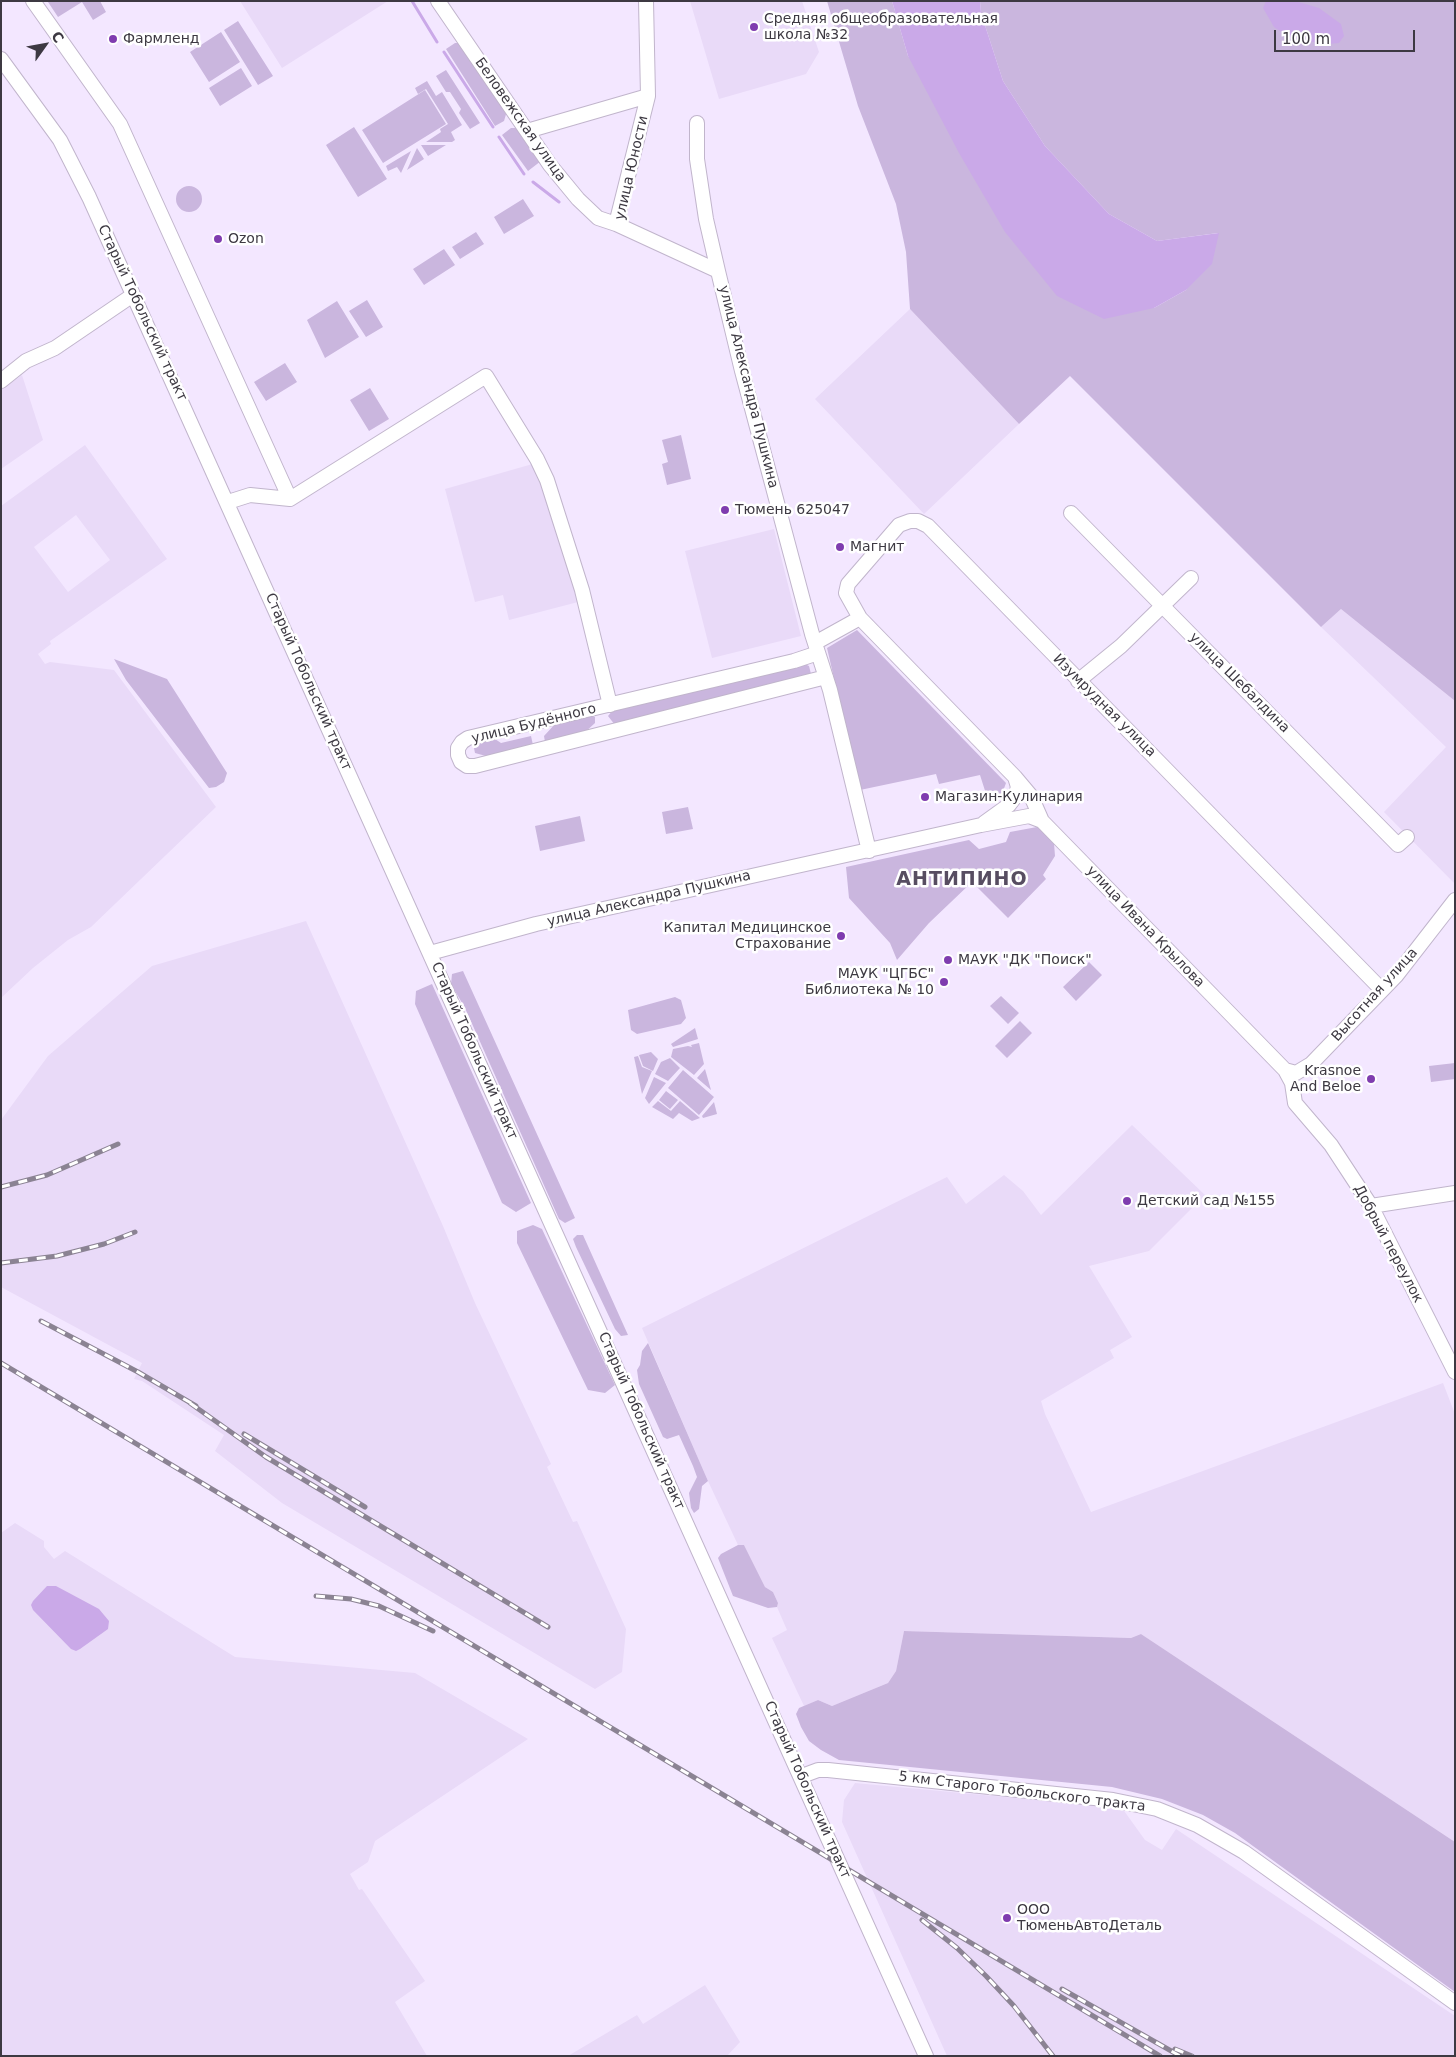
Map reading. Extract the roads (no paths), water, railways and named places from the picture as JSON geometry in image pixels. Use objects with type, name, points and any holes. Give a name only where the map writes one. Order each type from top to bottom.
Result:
[{"type":"street","points":[[32,1],[120,124],[290,499]]},
{"type":"street","name":"Беловежская улица","points":[[438,1],[550,165],[578,199],[598,218],[616,224]]},
{"type":"street","name":"улица Юности","points":[[646,1],[648,96],[616,224],[718,271]]},
{"type":"street","name":"Старый Тобольский тракт","points":[[1,59],[60,140],[89,198],[802,1776],[926,2056]]},
{"type":"street","points":[[527,131],[648,96]]},
{"type":"street","name":"улица Александра Пушкина","points":[[697,123],[697,159],[706,219],[718,271],[742,371],[816,648],[826,677],[869,851]]},
{"type":"street","points":[[1,381],[26,361],[55,348],[133,295]]},
{"type":"street","points":[[228,502],[250,495],[290,499],[486,376],[537,459],[547,480],[582,590],[610,705]]},
{"type":"street","name":"улица Шебалдина","points":[[1071,513],[1398,845],[1407,837]]},
{"type":"street","name":"Изумрудная улица","points":[[860,618],[846,593],[848,584],[899,525],[918,521],[928,526],[1382,990]]},
{"type":"street","points":[[1078,681],[1121,646],[1191,578]]},
{"type":"street","name":"улица Будённого","points":[[826,677],[475,766],[468,766],[461,762],[458,755],[458,748],[468,738],[794,661],[860,618]]},
{"type":"street","name":"улица Ивана Крылова","points":[[860,618],[1015,777],[1031,796],[1042,820],[1285,1070]]},
{"type":"street","points":[[981,825],[1009,805],[1015,797],[1018,787],[1015,777]]},
{"type":"street","name":"улица Александра Пушкина","points":[[430,953],[536,924],[981,825],[1030,816],[1042,820]]},
{"type":"street","name":"Высотная улица","points":[[1285,1070],[1296,1073],[1304,1071],[1312,1064],[1382,990],[1455,900]]},
{"type":"street","name":"Добрый переулок","points":[[1285,1070],[1292,1083],[1295,1103],[1331,1145],[1371,1206],[1455,1372]]},
{"type":"street","points":[[1371,1206],[1455,1193]]},
{"type":"street","name":"5 км Старого Тобольского тракта","points":[[802,1776],[818,1770],[828,1770],[1113,1800],[1157,1809],[1197,1825],[1244,1852],[1455,2002]]},
{"type":"waterway","points":[[412,1],[437,42]]},
{"type":"waterway","points":[[444,52],[493,127]]},
{"type":"waterway","points":[[499,137],[524,174]]},
{"type":"waterway","points":[[533,182],[559,202]]},
{"type":"railway","points":[[1,1187],[47,1175],[118,1144]]},
{"type":"railway","points":[[1,1263],[57,1256],[104,1244],[135,1232]]},
{"type":"railway","points":[[41,1321],[138,1372],[196,1406]]},
{"type":"railway","points":[[1,1363],[1160,2056]]},
{"type":"railway","points":[[190,1403],[266,1457],[548,1627]]},
{"type":"railway","points":[[244,1434],[365,1507]]},
{"type":"railway","points":[[316,1596],[351,1599],[379,1606],[433,1631]]},
{"type":"railway","points":[[922,1920],[957,1948],[986,1976],[1014,2006],[1053,2056]]},
{"type":"railway","points":[[1062,1989],[1180,2056]]},
{"type":"railway","points":[[1175,2049],[1192,2056]]},
{"type":"place","name":"Средняя общеобразовательная школа №32","points":[[754,27]]},
{"type":"place","name":"Фармленд","points":[[113,39]]},
{"type":"place","name":"Ozon","points":[[218,239]]},
{"type":"place","name":"Тюмень 625047","points":[[725,510]]},
{"type":"place","name":"Магнит","points":[[840,547]]},
{"type":"place","name":"Магазин-Кулинария","points":[[925,797]]},
{"type":"place","name":"Капитал Медицинское Страхование","points":[[841,936]]},
{"type":"place","name":"МАУК \"ДК \"Поиск\"","points":[[948,960]]},
{"type":"place","name":"МАУК \"ЦГБС\" Библиотека № 10","points":[[944,982]]},
{"type":"place","name":"Krasnoe And Beloe","points":[[1371,1079]]},
{"type":"place","name":"Детский сад №155","points":[[1127,1201]]},
{"type":"place","name":"ООО ТюменьАвтоДеталь","points":[[1007,1918]]},
{"type":"district","name":"АНТИПИНО","points":[[962,880]]}]
